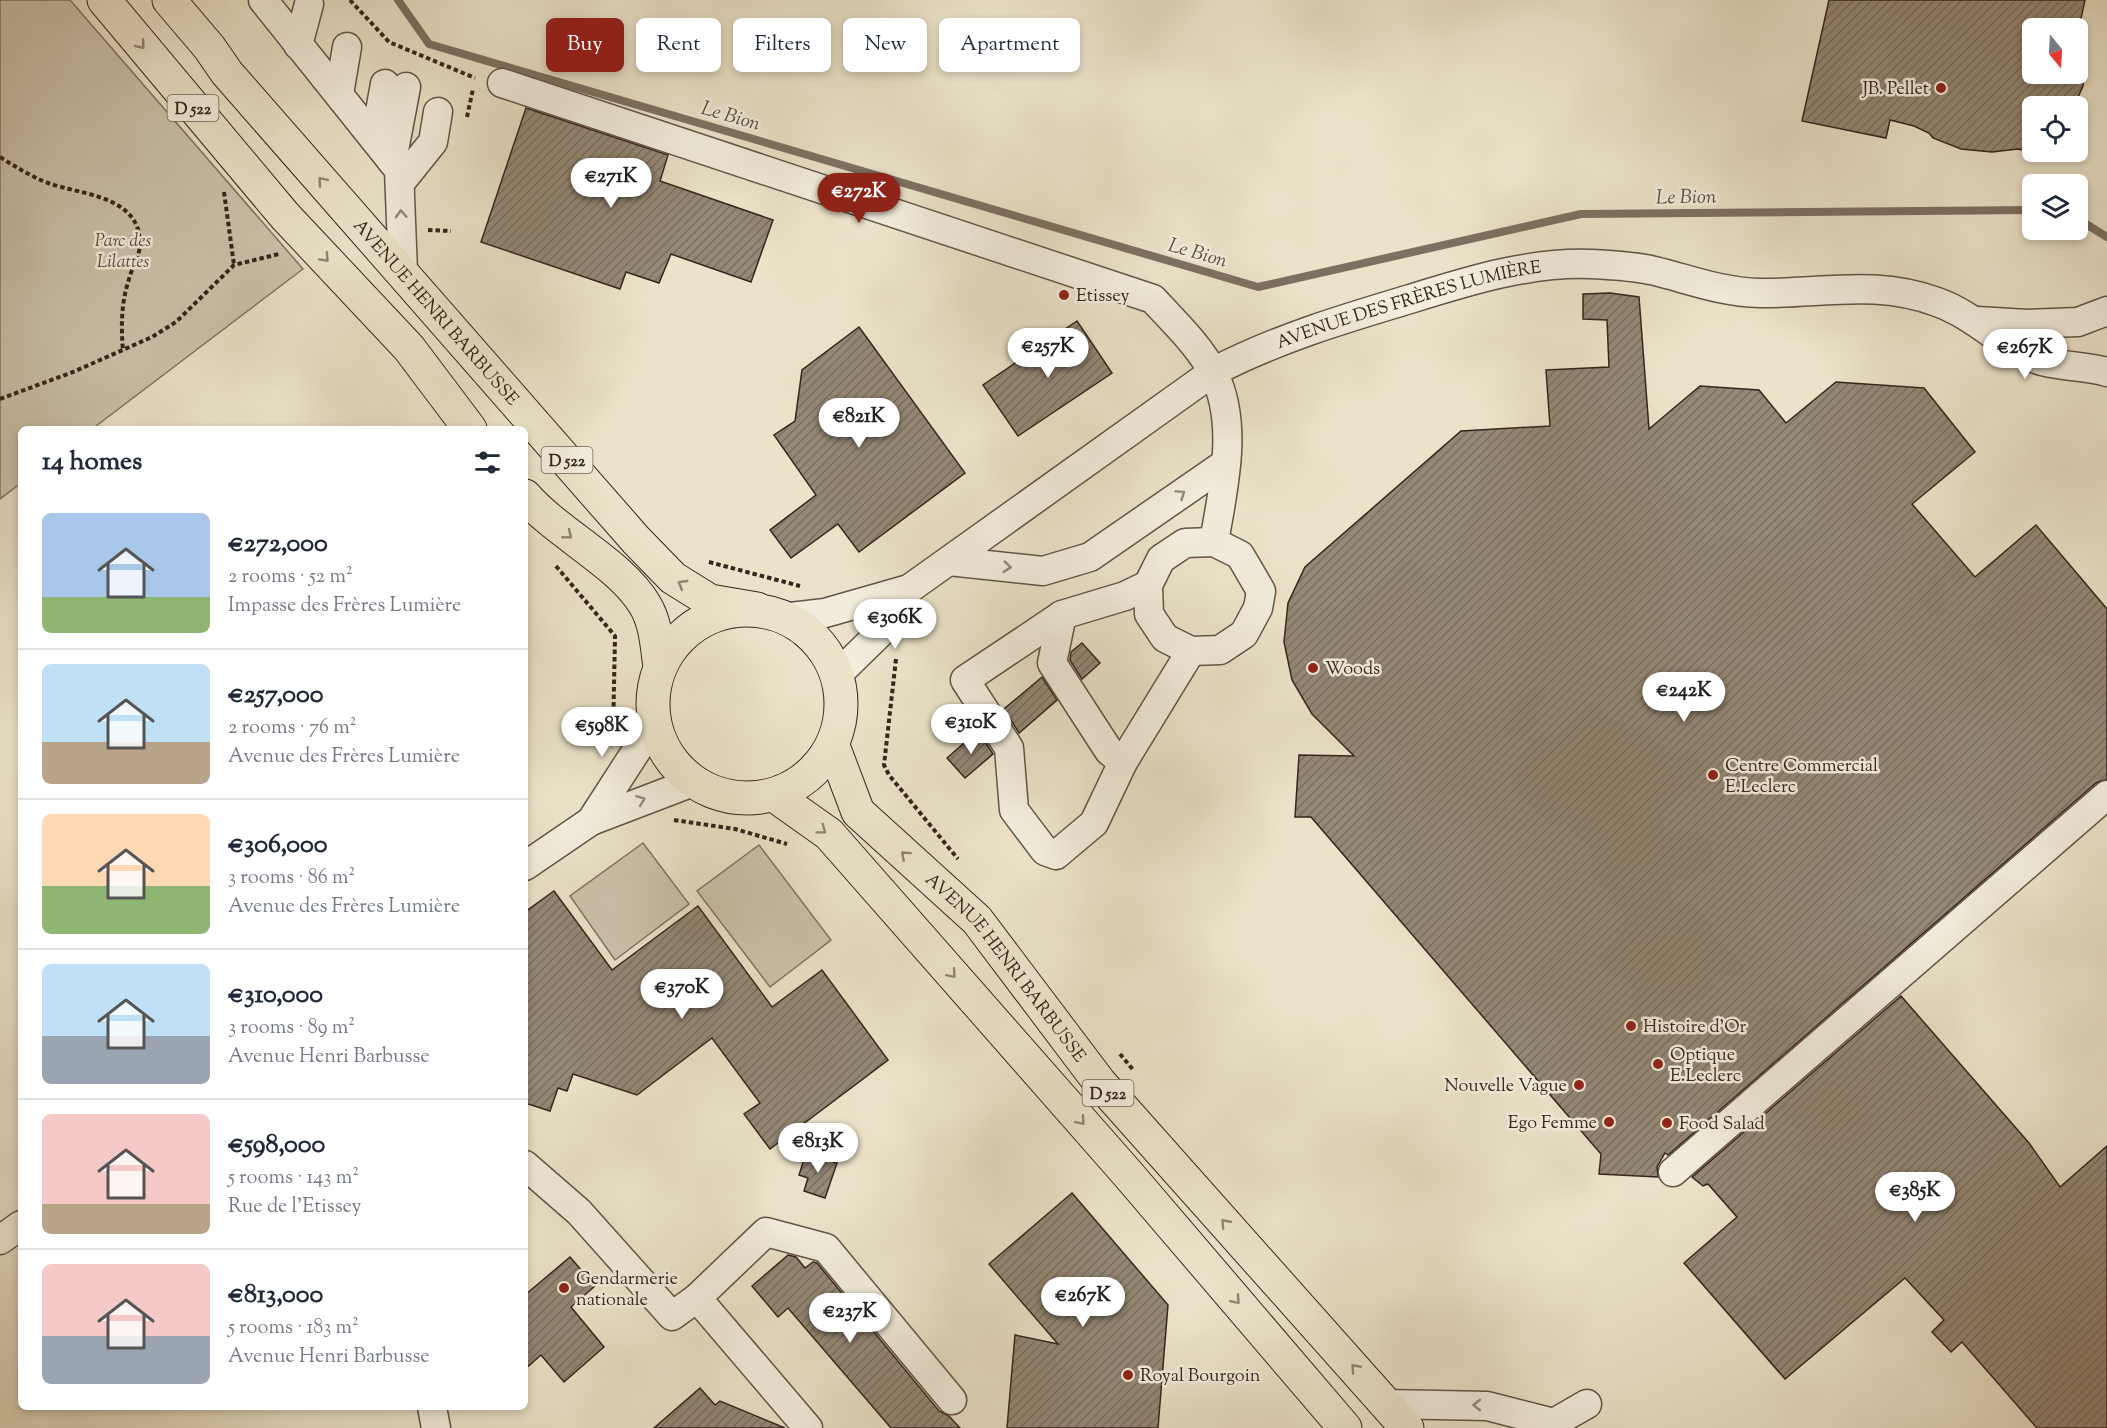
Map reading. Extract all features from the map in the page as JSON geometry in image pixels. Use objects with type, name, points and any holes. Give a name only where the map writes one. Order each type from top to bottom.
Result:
[{"type":"main road","name":"D 522","points":[[104,0],[285,216],[409,348],[468,426]]},
{"type":"main road","name":"AVENUE HENRI BARBUSSE","points":[[169,0],[209,47],[227,73],[636,540],[673,578],[710,601],[769,614]]},
{"type":"main road","points":[[528,499],[539,512],[620,576],[645,604],[656,634],[660,668]]},
{"type":"main road","points":[[716,614],[769,614],[793,621],[820,642],[838,674],[842,706],[839,729],[832,746],[810,775],[774,795],[726,797],[693,782],[674,765],[657,735],[652,699],[660,668],[683,634],[716,614]]},
{"type":"main road","name":"AVENUE HENRI BARBUSSE","points":[[832,746],[858,812],[977,920],[1100,1083],[1397,1416]]},
{"type":"main road","name":"D 522","points":[[774,795],[829,834],[1127,1173],[1339,1424]]},
{"type":"street","points":[[346,73],[403,272]]},
{"type":"street","points":[[502,83],[1153,298],[1189,338],[1213,372],[1221,392],[1227,435],[1226,463],[1214,542]]},
{"type":"street","name":"AVENUE DES FRÈRES LUMIÈRE","points":[[769,614],[825,613],[909,589],[1213,372],[1249,353],[1323,325],[1471,281],[1525,268],[1588,264],[1653,271],[1712,289],[1760,293],[1844,287],[1889,291],[1936,301],[1977,321],[1998,339],[2032,358],[2107,372]]},
{"type":"street","name":"AVENUE DES FRÈRES LUMIÈRE","points":[[1977,321],[2028,324],[2078,322],[2107,311]]},
{"type":"street","points":[[949,561],[1043,571],[1090,557],[1226,463]]},
{"type":"street","points":[[1214,542],[1240,555],[1246,563],[1261,591],[1258,608],[1244,634],[1220,650],[1191,651],[1165,638],[1149,614],[1148,585],[1161,559],[1185,543],[1214,542]]},
{"type":"street","points":[[1148,585],[1125,596],[1062,615],[965,680],[1009,748],[1014,810],[1045,852],[1056,855],[1094,823],[1123,762],[1191,651]]},
{"type":"street","name":"AVENUE DES FRÈRES LUMIÈRE","points":[[838,674],[880,633],[909,589]]},
{"type":"street","points":[[1062,615],[1052,663],[1108,751],[1123,762]]},
{"type":"street","points":[[591,821],[655,722]]},
{"type":"street","points":[[528,864],[591,821],[638,801],[693,782]]},
{"type":"street","points":[[1673,1172],[2107,795]]},
{"type":"street","points":[[528,1168],[579,1212],[672,1316],[697,1298],[766,1232],[826,1248],[952,1400]]},
{"type":"street","points":[[0,1240],[18,1227]]},
{"type":"street","points":[[697,1298],[808,1428]]},
{"type":"street","points":[[1397,1416],[1487,1406],[1552,1426],[1587,1404]]},
{"type":"street","points":[[433,1410],[436,1428]]},
{"type":"path","points":[[350,0],[389,42],[475,78],[502,83]]},
{"type":"path","points":[[0,157],[24,173],[50,184],[95,195],[115,203],[128,213],[137,227],[140,245],[120,312],[123,351]]},
{"type":"path","points":[[224,188],[234,265]]},
{"type":"path","points":[[0,399],[123,351],[176,322],[234,265],[284,252]]},
{"type":"path","points":[[555,564],[615,636],[612,764],[619,775]]},
{"type":"path","points":[[638,801],[649,817],[735,829],[789,844]]},
{"type":"green space","name":"Parc des Lilattes","points":[[0,0],[70,0],[303,269],[96,426],[18,426],[18,485],[0,499]]},
{"type":"green space","points":[[643,843],[689,904],[615,960],[570,896]]},
{"type":"green space","points":[[759,845],[831,940],[770,987],[697,891]]},
{"type":"building","name":"JB. Pellet","points":[[1829,0],[2085,0],[2081,18],[2022,18],[2022,84],[2083,84],[2083,86],[2078,96],[2022,96],[2022,150],[1992,152],[1961,149],[1933,138],[1929,133],[1914,126],[1890,120],[1886,138],[1802,121]]},
{"type":"building","points":[[526,108],[668,155],[660,181],[773,220],[751,282],[671,254],[659,283],[626,272],[620,289],[481,242]]},
{"type":"building","name":"Centre Commercial E.Leclerc","points":[[1610,293],[1639,297],[1649,429],[1700,386],[1759,390],[1786,423],[1836,382],[1924,388],[1975,452],[1912,504],[1975,577],[2036,525],[2107,609],[2107,779],[2096,783],[1668,1155],[1665,1153],[1657,1167],[1658,1177],[1599,1174],[1601,1154],[1311,817],[1295,817],[1299,755],[1354,756],[1312,714],[1292,680],[1284,642],[1288,603],[1305,567],[1461,431],[1550,426],[1546,370],[1609,367],[1607,320],[1583,319],[1583,294]]},
{"type":"building","points":[[1077,321],[1112,373],[1018,436],[983,385]]},
{"type":"building","points":[[859,327],[965,473],[859,552],[838,524],[791,558],[770,530],[816,495],[774,435],[795,421],[802,370]]},
{"type":"building","points":[[1082,643],[1100,663],[1082,679],[1070,660],[1071,652]]},
{"type":"building","points":[[1042,677],[1057,700],[1019,733],[1004,709]]},
{"type":"building","points":[[978,731],[993,754],[965,778],[947,758]]},
{"type":"building","points":[[554,891],[612,970],[698,906],[772,1007],[822,970],[888,1060],[770,1149],[744,1114],[760,1103],[712,1038],[637,1095],[573,1074],[567,1091],[558,1088],[550,1111],[528,1104],[528,910]]},
{"type":"building","points":[[1901,996],[2029,1143],[2060,1187],[2107,1146],[2107,1428],[2037,1428],[1962,1342],[1951,1352],[1932,1332],[1944,1320],[1905,1278],[1785,1379],[1684,1263],[1737,1217],[1708,1184],[1703,1186],[1692,1177]]},
{"type":"building","points":[[806,1153],[837,1163],[825,1198],[804,1191],[808,1178],[799,1175]]},
{"type":"building","points":[[1072,1193],[1168,1305],[1158,1428],[1007,1428],[1015,1335],[1058,1344],[989,1264]]},
{"type":"building","points":[[788,1255],[796,1257],[805,1268],[813,1262],[817,1263],[939,1411],[949,1416],[960,1428],[891,1428],[788,1308],[778,1317],[752,1286]]},
{"type":"building","points":[[570,1257],[595,1286],[571,1307],[604,1347],[564,1382],[541,1355],[528,1366],[528,1292]]},
{"type":"building","points":[[700,1388],[715,1405],[720,1401],[785,1428],[654,1428]]},
{"type":"waterway","name":"Le Bion","points":[[398,0],[429,44],[1258,287],[1581,214],[2022,210]]},
{"type":"waterway","name":"Le Bion","points":[[2088,225],[2107,237]]},
{"type":"place","name":"JB. Pellet","points":[[1941,88]]},
{"type":"place","name":"Etissey","points":[[1064,295]]},
{"type":"place","name":"Woods","points":[[1313,668]]},
{"type":"place","name":"Centre Commercial E.Leclerc","points":[[1713,775]]},
{"type":"place","name":"Histoire d'Or","points":[[1631,1026]]},
{"type":"place","name":"Optique E.Leclerc","points":[[1658,1064]]},
{"type":"place","name":"Nouvelle Vague","points":[[1579,1085]]},
{"type":"place","name":"Ego Femme","points":[[1609,1122]]},
{"type":"place","name":"Food Salad","points":[[1667,1123]]},
{"type":"place","name":"Gendarmerie nationale","points":[[564,1288]]},
{"type":"place","name":"Royal Bourgoin","points":[[1128,1375]]}]
